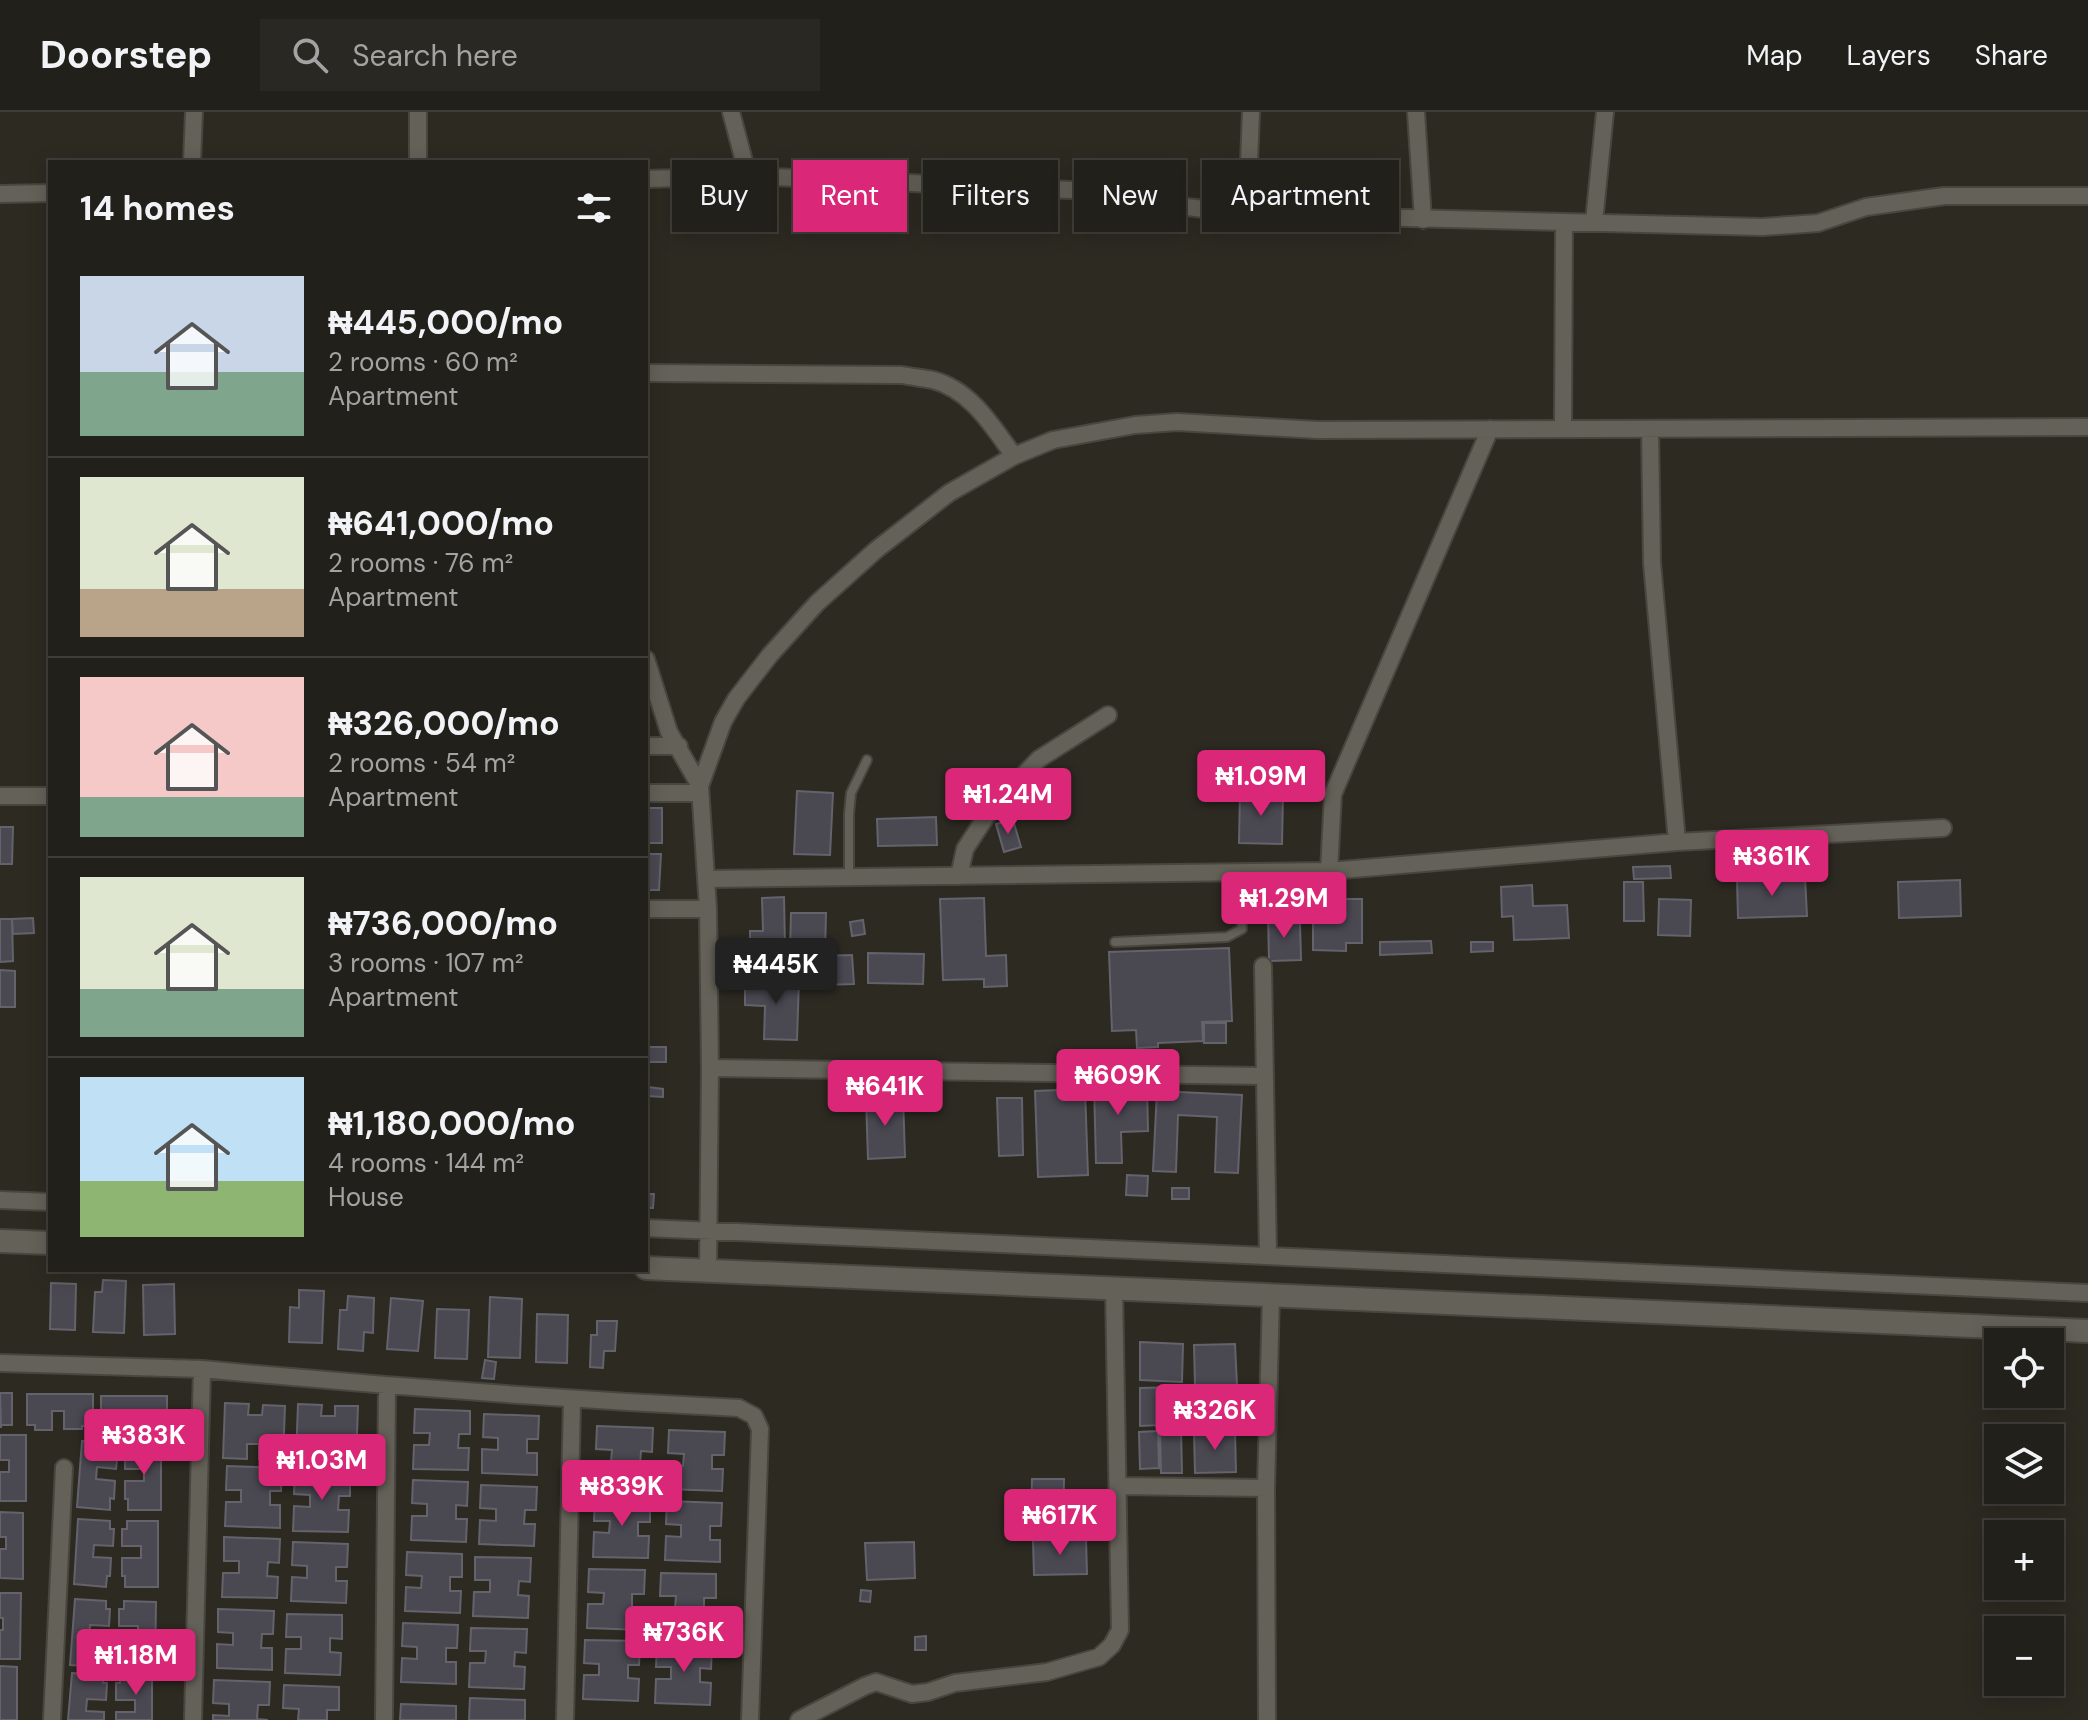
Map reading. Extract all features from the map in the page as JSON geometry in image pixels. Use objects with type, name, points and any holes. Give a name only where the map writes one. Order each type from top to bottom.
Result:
[{"type":"main road","points":[[0,1241],[48,1243]]},
{"type":"main road","points":[[648,1268],[2088,1331]]},
{"type":"street","points":[[192,160],[194,112]]},
{"type":"street","points":[[418,112],[418,160]]},
{"type":"street","points":[[731,112],[744,160]]},
{"type":"street","points":[[1249,160],[1251,112]]},
{"type":"street","points":[[1416,112],[1423,220]]},
{"type":"street","points":[[1594,222],[1605,112]]},
{"type":"street","points":[[777,177],[1094,191],[1202,209]]},
{"type":"street","points":[[648,179],[672,178]]},
{"type":"street","points":[[0,194],[48,193]]},
{"type":"street","points":[[1399,219],[1762,227],[1818,223],[1866,207],[1944,196],[2088,196]]},
{"type":"street","points":[[1563,429],[1564,223]]},
{"type":"street","points":[[648,373],[902,375],[936,381],[962,395],[985,415],[1014,456]]},
{"type":"street","points":[[700,789],[723,722],[736,699],[817,603],[876,550],[949,493],[1014,456],[1053,440],[1135,425],[1177,422],[1318,430],[2088,427]]},
{"type":"street","points":[[1329,871],[1333,794],[1490,429]]},
{"type":"street","points":[[1650,429],[1652,563],[1677,842]]},
{"type":"street","points":[[648,665],[669,732],[700,789],[708,909],[708,1271]]},
{"type":"street","points":[[959,876],[965,849],[991,809],[1039,759],[1108,715]]},
{"type":"street","points":[[648,746],[679,746]]},
{"type":"street","points":[[648,793],[700,789]]},
{"type":"street","points":[[0,796],[48,796]]},
{"type":"street","points":[[707,879],[1329,871],[1677,842],[1943,828]]},
{"type":"street","points":[[648,909],[708,909]]},
{"type":"street","points":[[1263,966],[1268,1256]]},
{"type":"street","points":[[710,1068],[1265,1076]]},
{"type":"street","points":[[0,1200],[48,1202]]},
{"type":"street","points":[[648,1228],[2088,1293]]},
{"type":"street","points":[[799,1720],[876,1682],[912,1694],[928,1692],[955,1683],[1047,1672],[1099,1657],[1112,1645],[1120,1630],[1114,1288]]},
{"type":"street","points":[[1267,1720],[1266,1488],[1271,1295]]},
{"type":"street","points":[[0,1363],[202,1369],[572,1400],[739,1408],[754,1416],[760,1429],[750,1720]]},
{"type":"street","points":[[193,1720],[202,1369]]},
{"type":"street","points":[[384,1720],[387,1386]]},
{"type":"street","points":[[565,1720],[572,1400]]},
{"type":"street","points":[[52,1720],[64,1468]]},
{"type":"street","points":[[1119,1486],[1266,1488]]},
{"type":"lane","points":[[849,877],[851,793],[867,760]]},
{"type":"lane","points":[[1115,942],[1227,937],[1235,934],[1242,929],[1241,872]]},
{"type":"building","points":[[797,791],[833,793],[830,855],[794,854]]},
{"type":"building","points":[[1240,792],[1283,793],[1282,844],[1239,843]]},
{"type":"building","points":[[648,808],[662,808],[662,843],[648,843]]},
{"type":"building","points":[[936,817],[937,845],[878,846],[877,819]]},
{"type":"building","points":[[1013,820],[1021,847],[1004,852],[996,824]]},
{"type":"building","points":[[0,827],[13,827],[12,864],[0,864]]},
{"type":"building","points":[[648,854],[661,854],[659,890],[648,890]]},
{"type":"building","points":[[1804,856],[1805,872],[1772,873],[1772,858]]},
{"type":"building","points":[[1729,863],[1744,863],[1743,875],[1729,874]]},
{"type":"building","points":[[1670,866],[1671,878],[1634,879],[1633,867]]},
{"type":"building","points":[[1805,877],[1807,916],[1738,918],[1737,880]]},
{"type":"building","points":[[1960,880],[1961,916],[1899,918],[1898,882]]},
{"type":"building","points":[[1624,882],[1643,882],[1644,921],[1624,921]]},
{"type":"building","points":[[1532,885],[1533,906],[1567,905],[1569,938],[1514,940],[1513,916],[1502,917],[1501,887]]},
{"type":"building","points":[[784,897],[785,948],[750,949],[750,931],[763,931],[762,898]]},
{"type":"building","points":[[984,898],[986,956],[1006,955],[1007,986],[984,987],[984,979],[943,980],[940,899]]},
{"type":"building","points":[[1313,899],[1362,899],[1362,943],[1346,943],[1346,951],[1313,950]]},
{"type":"building","points":[[1659,899],[1691,900],[1690,936],[1658,935]]},
{"type":"building","points":[[791,913],[826,913],[825,953],[790,952]]},
{"type":"building","points":[[1268,913],[1280,913],[1281,924],[1300,923],[1301,960],[1269,961]]},
{"type":"building","points":[[33,918],[34,933],[13,934],[12,919]]},
{"type":"building","points":[[0,919],[12,919],[13,961],[0,962]]},
{"type":"building","points":[[863,920],[865,934],[852,936],[850,922]]},
{"type":"building","points":[[1431,941],[1432,953],[1380,955],[1380,942]]},
{"type":"building","points":[[1471,942],[1493,942],[1493,951],[1471,952]]},
{"type":"building","points":[[1229,948],[1232,1021],[1202,1022],[1203,1041],[1158,1043],[1158,1047],[1137,1048],[1136,1030],[1112,1031],[1109,952]]},
{"type":"building","points":[[868,953],[924,954],[923,984],[868,983]]},
{"type":"building","points":[[852,955],[854,984],[820,985],[819,956]]},
{"type":"building","points":[[0,970],[15,971],[15,1007],[0,1007]]},
{"type":"building","points":[[745,978],[799,980],[797,1040],[764,1039],[765,1006],[745,1005]]},
{"type":"building","points":[[1204,1023],[1226,1023],[1226,1043],[1204,1043]]},
{"type":"building","points":[[648,1047],[666,1047],[666,1062],[649,1062]]},
{"type":"building","points":[[1147,1083],[1148,1131],[1121,1132],[1122,1163],[1096,1163],[1094,1085]]},
{"type":"building","points":[[860,1084],[862,1097],[849,1098],[847,1086]]},
{"type":"building","points":[[648,1087],[663,1089],[663,1097],[648,1096]]},
{"type":"building","points":[[1085,1089],[1088,1175],[1038,1177],[1035,1091]]},
{"type":"building","points":[[1157,1091],[1242,1095],[1238,1173],[1215,1172],[1217,1117],[1178,1115],[1176,1172],[1153,1171]]},
{"type":"building","points":[[903,1097],[905,1157],[868,1159],[866,1098]]},
{"type":"building","points":[[997,1098],[1022,1098],[1023,1155],[999,1156]]},
{"type":"building","points":[[1127,1175],[1148,1176],[1147,1196],[1126,1195]]},
{"type":"building","points":[[1172,1188],[1189,1188],[1189,1199],[1172,1199]]},
{"type":"building","points":[[648,1194],[654,1194],[653,1208],[648,1208]]},
{"type":"building","points":[[103,1280],[126,1281],[124,1333],[93,1332],[95,1292],[102,1292]]},
{"type":"building","points":[[51,1283],[76,1284],[75,1330],[50,1329]]},
{"type":"building","points":[[174,1284],[175,1334],[144,1335],[143,1285]]},
{"type":"building","points":[[299,1290],[324,1291],[322,1343],[289,1342],[290,1307],[299,1308]]},
{"type":"building","points":[[348,1296],[374,1298],[373,1333],[364,1332],[363,1351],[338,1349],[340,1310],[347,1310]]},
{"type":"building","points":[[490,1297],[522,1299],[520,1358],[488,1357]]},
{"type":"building","points":[[391,1298],[423,1301],[418,1351],[387,1349]]},
{"type":"building","points":[[437,1309],[469,1310],[467,1359],[435,1358]]},
{"type":"building","points":[[537,1314],[568,1315],[567,1363],[536,1362]]},
{"type":"building","points":[[597,1321],[617,1321],[615,1351],[604,1351],[603,1368],[590,1367],[591,1335],[597,1335]]},
{"type":"building","points":[[1140,1342],[1183,1344],[1182,1382],[1140,1380]]},
{"type":"building","points":[[1235,1344],[1237,1385],[1195,1386],[1194,1345]]},
{"type":"building","points":[[485,1360],[496,1362],[494,1379],[482,1378]]},
{"type":"building","points":[[1181,1387],[1183,1424],[1140,1426],[1140,1388]]},
{"type":"building","points":[[1195,1388],[1236,1390],[1235,1430],[1194,1429]]},
{"type":"building","points":[[0,1393],[12,1393],[12,1425],[1,1425],[1,1428]]},
{"type":"building","points":[[27,1394],[93,1394],[93,1426],[64,1429],[64,1411],[52,1411],[52,1430],[35,1430],[35,1425],[27,1425]]},
{"type":"building","points":[[101,1396],[167,1396],[167,1428],[138,1431],[138,1413],[126,1413],[126,1432],[109,1432],[109,1427],[101,1427]]},
{"type":"building","points":[[225,1403],[249,1404],[248,1415],[262,1415],[263,1405],[285,1406],[283,1460],[259,1459],[259,1444],[247,1444],[247,1459],[223,1458]]},
{"type":"building","points":[[298,1404],[322,1405],[321,1416],[335,1416],[335,1406],[358,1406],[356,1461],[332,1460],[332,1445],[320,1444],[319,1460],[296,1459]]},
{"type":"building","points":[[415,1409],[470,1411],[470,1434],[459,1434],[458,1448],[469,1448],[468,1470],[413,1469],[414,1445],[429,1445],[430,1433],[414,1433]]},
{"type":"building","points":[[484,1414],[539,1416],[538,1439],[527,1439],[527,1453],[537,1453],[537,1475],[482,1473],[482,1449],[498,1450],[498,1438],[483,1437]]},
{"type":"building","points":[[597,1426],[653,1428],[652,1452],[641,1451],[640,1465],[651,1465],[650,1487],[596,1485],[596,1461],[611,1462],[612,1450],[596,1449]]},
{"type":"building","points":[[1181,1429],[1182,1473],[1161,1473],[1160,1430]]},
{"type":"building","points":[[669,1430],[725,1432],[724,1455],[712,1455],[712,1469],[723,1469],[722,1491],[667,1489],[668,1465],[683,1466],[684,1454],[668,1453]]},
{"type":"building","points":[[1158,1431],[1159,1468],[1140,1469],[1139,1432]]},
{"type":"building","points":[[1235,1432],[1236,1472],[1195,1473],[1194,1433]]},
{"type":"building","points":[[0,1435],[26,1435],[26,1501],[0,1501],[0,1472],[9,1472],[9,1460],[0,1460]]},
{"type":"building","points":[[82,1441],[114,1444],[113,1452],[118,1452],[116,1469],[97,1467],[96,1479],[115,1481],[110,1510],[77,1507]]},
{"type":"building","points":[[130,1444],[161,1444],[161,1510],[128,1510],[125,1481],[144,1481],[144,1469],[125,1469],[125,1452],[129,1452]]},
{"type":"building","points":[[227,1466],[282,1468],[281,1491],[270,1491],[270,1505],[280,1505],[280,1528],[225,1526],[226,1502],[241,1502],[241,1490],[226,1490]]},
{"type":"building","points":[[295,1471],[350,1473],[350,1496],[339,1496],[338,1510],[349,1510],[348,1532],[293,1531],[294,1506],[310,1507],[310,1495],[294,1494]]},
{"type":"building","points":[[1032,1479],[1064,1479],[1063,1522],[1031,1522]]},
{"type":"building","points":[[413,1480],[468,1482],[467,1506],[456,1505],[456,1519],[467,1519],[466,1542],[411,1540],[412,1516],[427,1516],[427,1504],[412,1503]]},
{"type":"building","points":[[481,1485],[537,1487],[536,1510],[525,1510],[524,1524],[535,1524],[534,1546],[479,1544],[480,1520],[496,1521],[496,1509],[480,1508]]},
{"type":"building","points":[[595,1497],[650,1499],[650,1522],[638,1522],[638,1536],[649,1536],[648,1558],[593,1557],[594,1532],[609,1533],[610,1521],[594,1521]]},
{"type":"building","points":[[667,1501],[722,1503],[721,1526],[710,1526],[710,1540],[720,1540],[720,1562],[665,1560],[666,1536],[681,1537],[681,1525],[666,1524]]},
{"type":"building","points":[[0,1512],[23,1513],[23,1579],[0,1578],[0,1549],[6,1549],[6,1537],[0,1537]]},
{"type":"building","points":[[78,1519],[110,1521],[110,1529],[114,1529],[113,1546],[94,1545],[93,1557],[111,1558],[106,1587],[74,1584]]},
{"type":"building","points":[[127,1521],[158,1521],[158,1587],[125,1587],[122,1558],[141,1558],[141,1546],[122,1546],[122,1529],[127,1529]]},
{"type":"building","points":[[224,1537],[280,1539],[279,1563],[268,1562],[267,1576],[278,1577],[277,1598],[222,1597],[223,1573],[239,1573],[239,1561],[224,1561]]},
{"type":"building","points":[[1086,1539],[1087,1574],[1034,1575],[1033,1540]]},
{"type":"building","points":[[293,1542],[348,1544],[347,1567],[336,1567],[336,1581],[347,1581],[346,1603],[291,1601],[292,1577],[307,1578],[307,1566],[292,1565]]},
{"type":"building","points":[[914,1542],[915,1578],[867,1580],[865,1543]]},
{"type":"building","points":[[407,1552],[462,1554],[462,1577],[450,1577],[450,1591],[461,1591],[460,1613],[405,1611],[406,1587],[421,1588],[422,1576],[406,1575]]},
{"type":"building","points":[[475,1557],[531,1558],[530,1582],[519,1581],[518,1595],[529,1596],[528,1618],[473,1616],[474,1592],[490,1592],[490,1580],[475,1580]]},
{"type":"building","points":[[589,1569],[645,1570],[644,1594],[632,1594],[632,1607],[643,1608],[642,1630],[587,1628],[588,1604],[603,1604],[604,1593],[588,1592]]},
{"type":"building","points":[[661,1573],[716,1574],[716,1598],[704,1598],[704,1611],[715,1612],[714,1634],[659,1632],[660,1608],[675,1608],[676,1596],[660,1596]]},
{"type":"building","points":[[861,1590],[871,1591],[870,1602],[860,1601]]},
{"type":"building","points":[[0,1593],[21,1593],[20,1659],[0,1659],[3,1618],[0,1618]]},
{"type":"building","points":[[75,1599],[106,1601],[106,1609],[110,1609],[109,1626],[90,1625],[89,1637],[107,1638],[102,1667],[70,1665]]},
{"type":"building","points":[[124,1601],[156,1602],[155,1668],[122,1667],[119,1638],[138,1638],[138,1626],[119,1626],[119,1609],[124,1609]]},
{"type":"building","points":[[218,1609],[274,1611],[273,1634],[262,1634],[261,1648],[272,1648],[272,1670],[217,1668],[217,1644],[233,1645],[233,1633],[218,1632]]},
{"type":"building","points":[[287,1614],[342,1615],[342,1639],[330,1638],[330,1652],[341,1653],[340,1675],[285,1673],[286,1649],[301,1649],[301,1637],[286,1637]]},
{"type":"building","points":[[403,1623],[458,1625],[457,1648],[446,1648],[446,1662],[456,1662],[456,1684],[401,1682],[402,1658],[417,1659],[417,1647],[402,1646]]},
{"type":"building","points":[[471,1628],[527,1629],[526,1653],[515,1652],[514,1666],[525,1667],[524,1689],[469,1687],[470,1663],[485,1663],[486,1651],[470,1651]]},
{"type":"building","points":[[926,1636],[926,1650],[915,1650],[915,1637]]},
{"type":"building","points":[[585,1640],[640,1641],[639,1665],[628,1665],[628,1678],[639,1679],[638,1701],[583,1699],[584,1675],[599,1675],[599,1664],[584,1663]]},
{"type":"building","points":[[657,1644],[712,1645],[711,1669],[700,1668],[700,1682],[711,1683],[710,1705],[655,1703],[656,1679],[671,1679],[671,1667],[656,1667]]},
{"type":"building","points":[[0,1666],[17,1667],[17,1720],[0,1720]]},
{"type":"building","points":[[72,1673],[104,1675],[106,1700],[87,1699],[86,1711],[104,1712],[104,1720],[68,1720]]},
{"type":"building","points":[[120,1675],[152,1676],[152,1720],[116,1720],[116,1712],[135,1712],[135,1700],[116,1700],[116,1683],[120,1683]]},
{"type":"building","points":[[214,1680],[270,1682],[269,1705],[258,1705],[257,1719],[268,1720],[213,1720],[213,1715],[229,1716],[229,1704],[213,1703]]},
{"type":"building","points":[[284,1685],[339,1687],[339,1710],[327,1710],[327,1720],[298,1720],[299,1709],[283,1708]]},
{"type":"building","points":[[470,1698],[525,1700],[525,1720],[469,1720]]},
{"type":"building","points":[[401,1704],[456,1706],[456,1720],[400,1720]]}]
